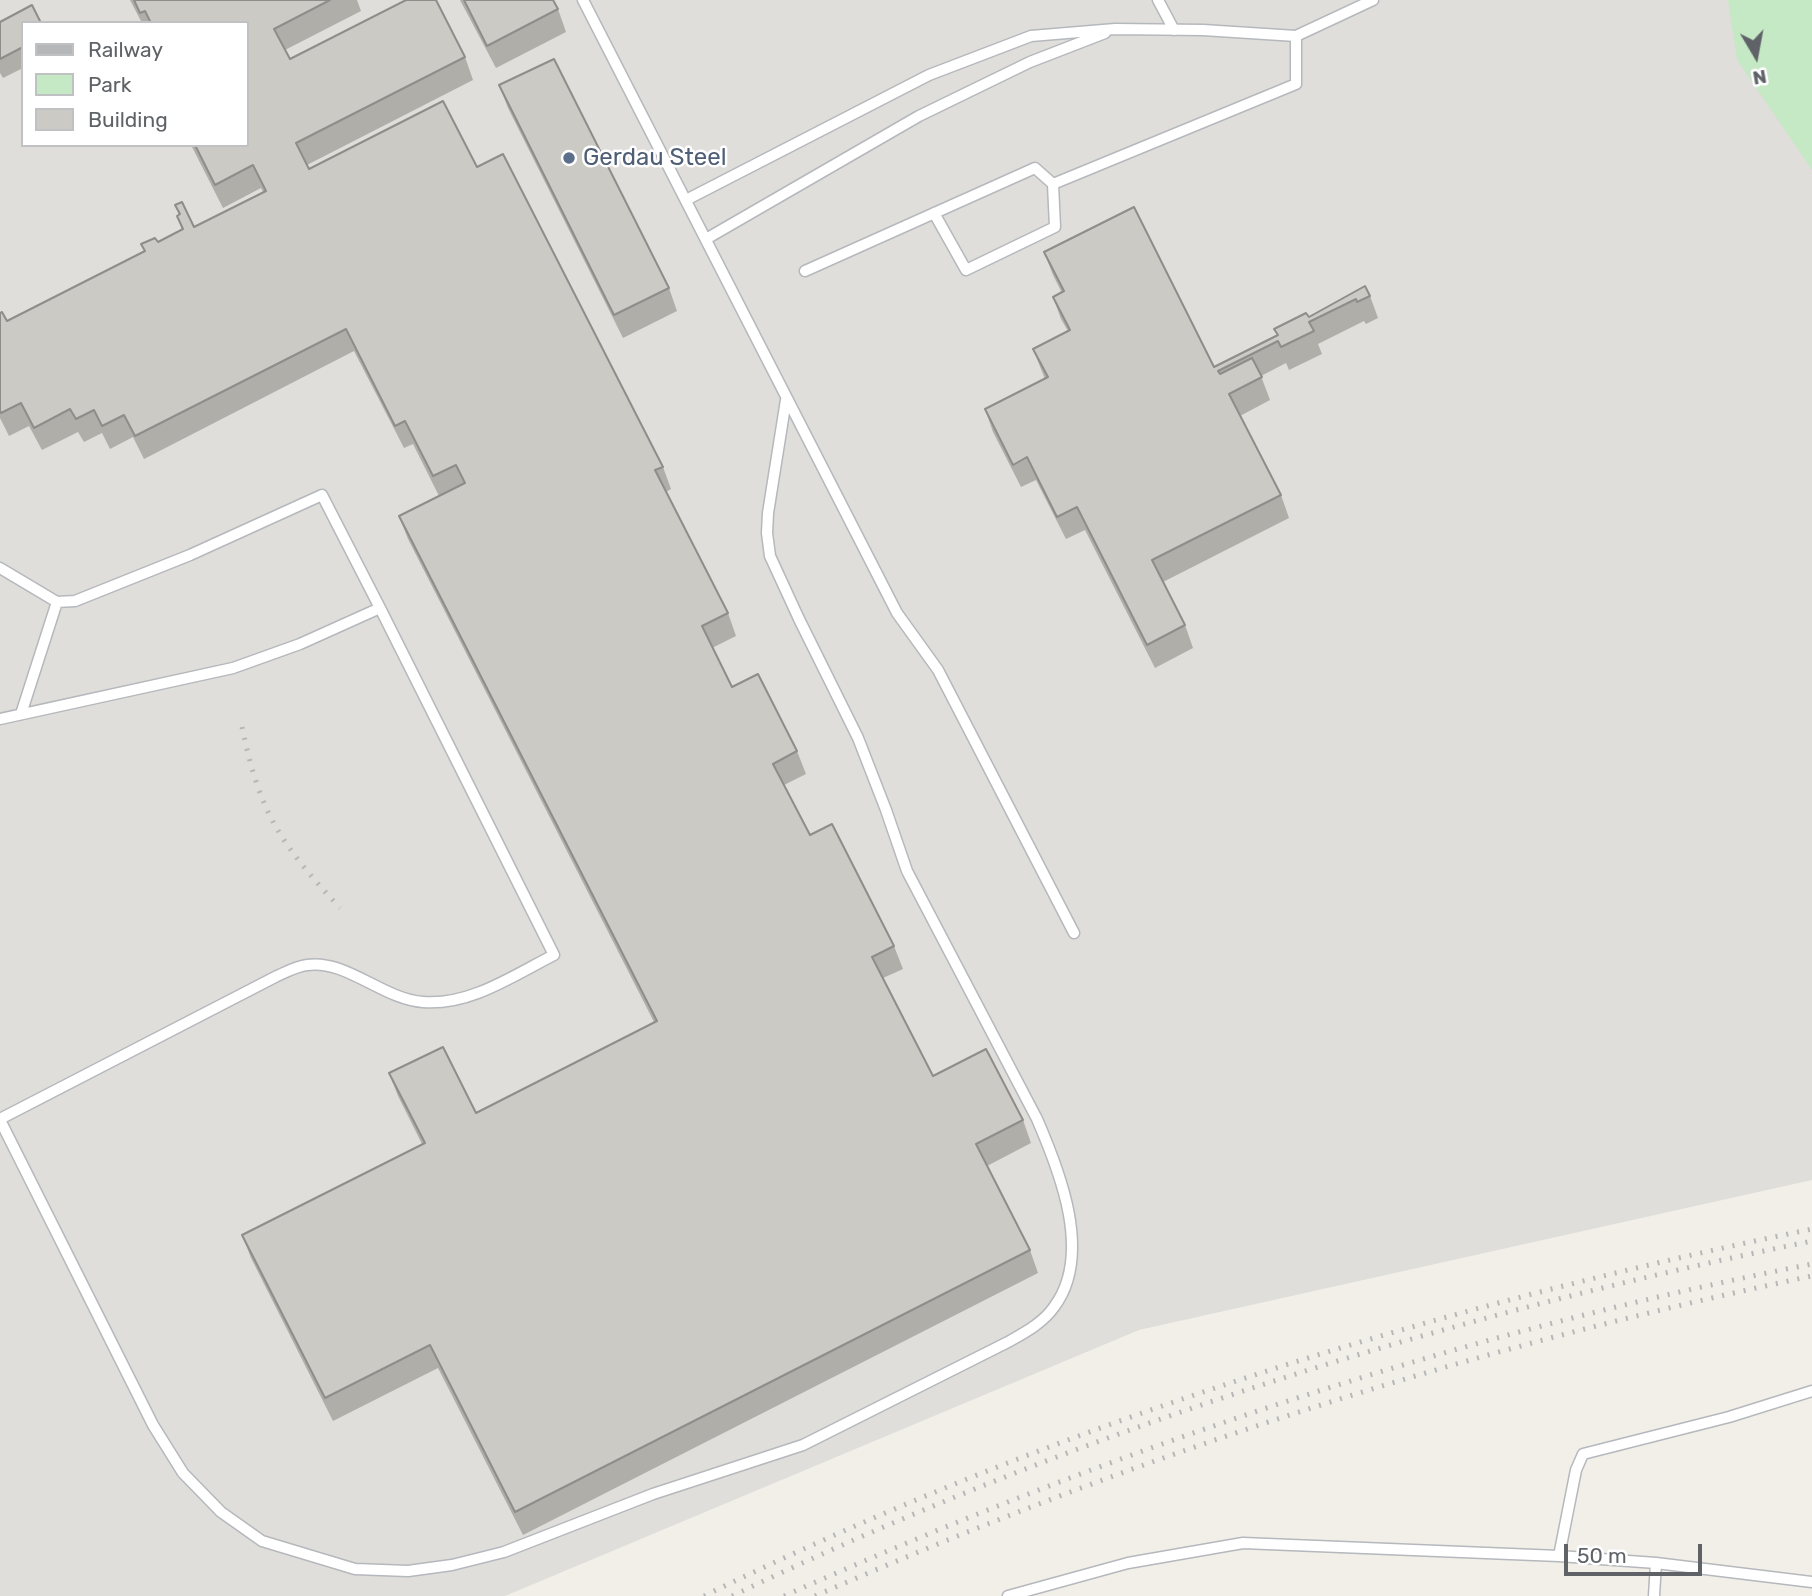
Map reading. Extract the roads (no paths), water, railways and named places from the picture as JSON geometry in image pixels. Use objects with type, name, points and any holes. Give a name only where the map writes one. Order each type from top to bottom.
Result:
[{"type":"lane","points":[[583,0],[897,613],[937,670],[1074,933]]},
{"type":"lane","points":[[1158,0],[1174,30]]},
{"type":"lane","points":[[686,200],[929,75],[1031,36],[1115,29],[1296,36],[1373,0]]},
{"type":"lane","points":[[706,239],[919,117],[1030,62],[1115,29]]},
{"type":"lane","points":[[1053,184],[1296,84],[1296,36]]},
{"type":"lane","points":[[805,271],[934,213],[1035,168],[1053,184],[1055,227],[966,270],[934,213]]},
{"type":"lane","points":[[0,568],[57,602],[75,601],[322,495],[554,955],[475,994],[426,1003],[408,1000],[370,985],[336,967],[323,964],[304,965],[277,976],[0,1119],[153,1425],[183,1473],[221,1512],[262,1541],[355,1569],[408,1572],[452,1565],[504,1552],[653,1494],[803,1445],[1030,1329],[1053,1309],[1067,1287],[1074,1244],[1068,1210],[1049,1146],[907,871],[858,738],[770,555],[768,513],[786,400]]},
{"type":"lane","points":[[21,715],[57,602]]},
{"type":"lane","points":[[0,719],[233,668],[300,644],[380,608]]},
{"type":"lane","points":[[1559,1556],[1576,1470],[1583,1454],[1729,1418],[1812,1391]]},
{"type":"lane","points":[[1007,1596],[1128,1563],[1242,1543],[1559,1556],[1656,1563],[1812,1582]]},
{"type":"lane","points":[[1654,1596],[1656,1563]]},
{"type":"railway","points":[[242,727],[256,783],[275,826],[302,865],[340,908]]},
{"type":"railway","points":[[704,1596],[836,1534],[971,1477],[1108,1425],[1246,1378],[1386,1334],[1528,1295],[1812,1229]]},
{"type":"railway","points":[[732,1596],[861,1537],[993,1482],[1126,1431],[1261,1385],[1535,1305],[1812,1241]]},
{"type":"railway","points":[[784,1596],[908,1542],[1034,1492],[1289,1401],[1548,1324],[1679,1292],[1812,1264]]},
{"type":"railway","points":[[815,1596],[1058,1497],[1305,1410],[1556,1337],[1812,1276]]},
{"type":"place","name":"Gerdau Steel","points":[[569,158]]}]
